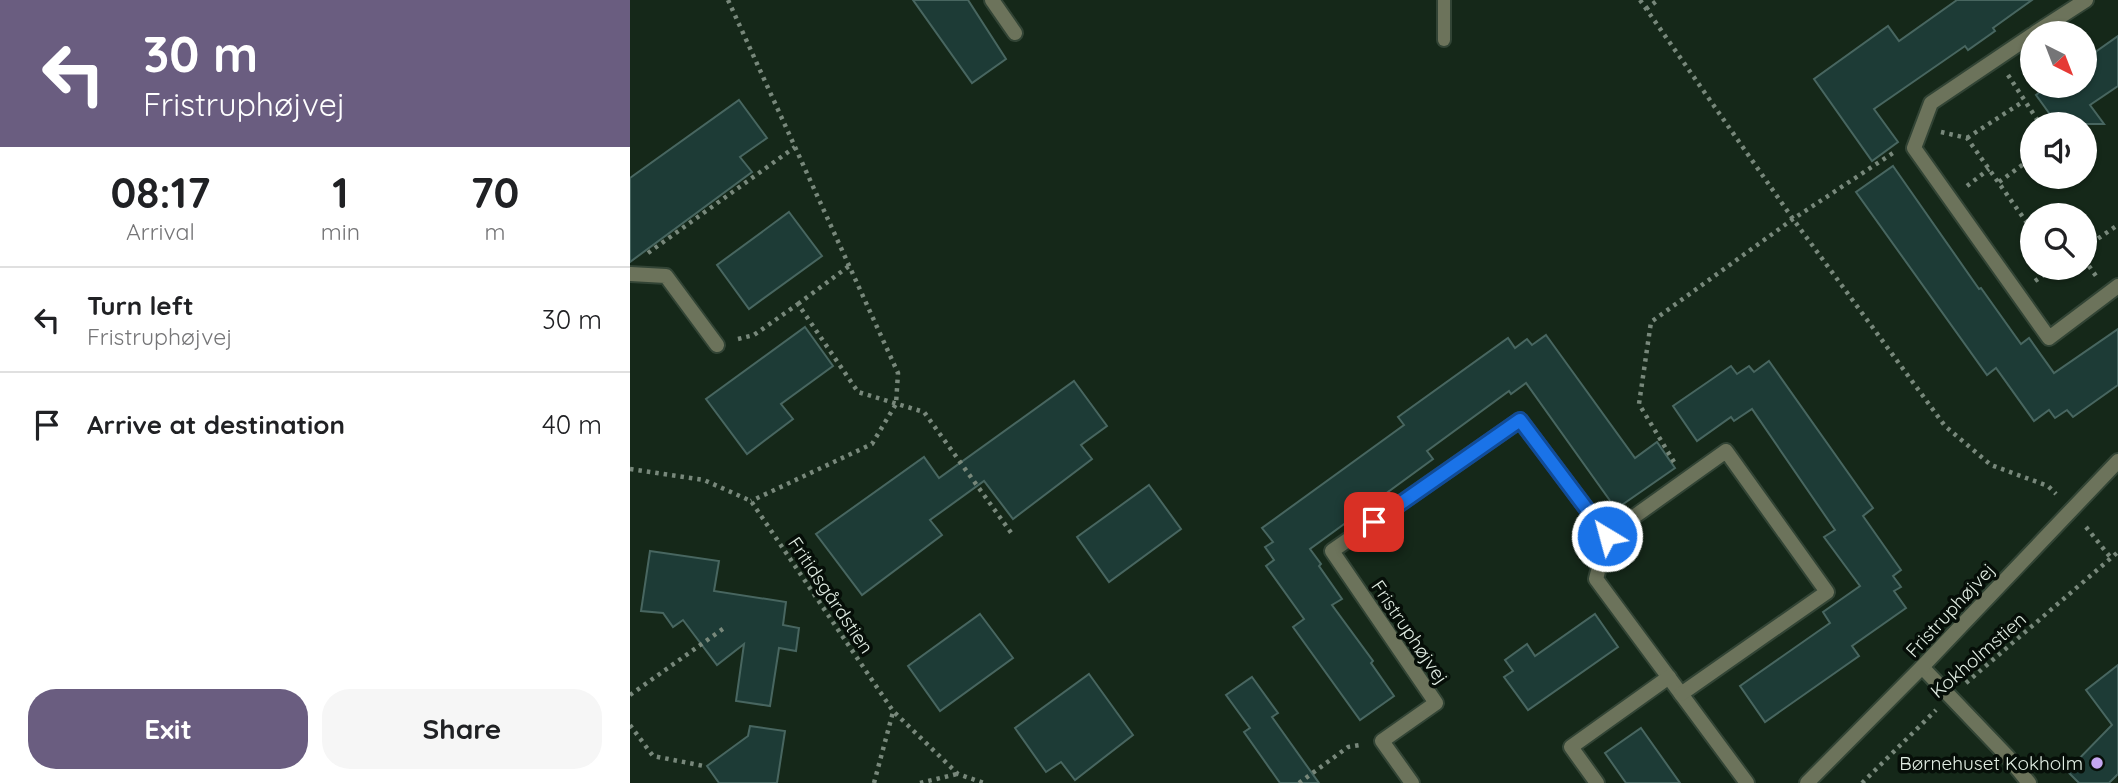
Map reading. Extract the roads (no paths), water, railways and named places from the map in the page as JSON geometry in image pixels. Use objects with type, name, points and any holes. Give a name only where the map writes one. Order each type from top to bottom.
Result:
[{"type":"street","points":[[992,0],[1015,33]]},
{"type":"street","points":[[2053,21],[2086,0]]},
{"type":"street","points":[[2020,43],[1931,103],[1914,148],[2049,338],[2118,286]]},
{"type":"street","points":[[630,274],[666,276],[717,345]]},
{"type":"street","name":"Fristruphøjvej","points":[[1412,783],[1382,741],[1436,703],[1332,551],[1520,420],[1607,536]]},
{"type":"street","points":[[1681,694],[1827,593],[1726,451],[1607,536],[1596,579],[1669,677],[1681,694],[1747,783]]},
{"type":"street","name":"Fristruphøjvej","points":[[1807,783],[1922,667],[2118,460]]},
{"type":"street","points":[[1922,667],[2029,783]]},
{"type":"street","points":[[1597,783],[1571,747],[1669,677]]},
{"type":"lane","points":[[1444,0],[1444,40]]},
{"type":"place","name":"Børnehuset Kokholm","points":[[2097,763]]}]
